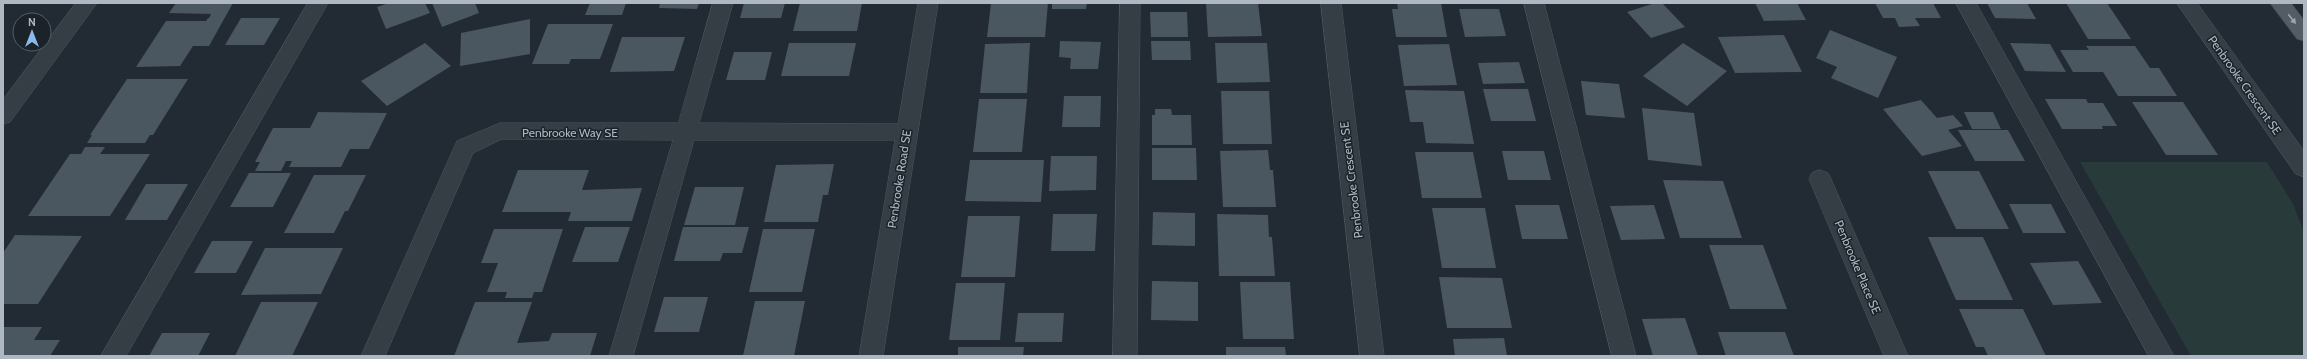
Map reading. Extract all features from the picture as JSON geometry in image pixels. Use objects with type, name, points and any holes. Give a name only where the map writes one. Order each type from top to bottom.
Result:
[{"type":"main road","points":[[2280,3],[2304,34]]},
{"type":"street","points":[[3,116],[10,97],[87,3]]},
{"type":"street","points":[[113,356],[318,3]]},
{"type":"street","points":[[621,356],[687,132],[723,3]]},
{"type":"street","name":"Penbrooke Road SE","points":[[871,356],[928,3]]},
{"type":"street","points":[[1124,356],[1130,3]]},
{"type":"street","name":"Penbrooke Crescent SE","points":[[1330,3],[1372,356]]},
{"type":"street","points":[[1534,3],[1624,356]]},
{"type":"street","points":[[1966,3],[2162,356]]},
{"type":"street","name":"Penbrooke Crescent SE","points":[[2187,3],[2304,168]]},
{"type":"street","name":"Penbrooke Way SE","points":[[373,356],[465,147],[500,132],[906,132]]},
{"type":"street","name":"Penbrooke Place SE","points":[[1820,179],[1896,356]]},
{"type":"shaded area","points":[[2080,162],[2267,162],[2293,204],[2304,232],[2304,356],[2191,356]]},
{"type":"building","points":[[176,3],[233,3],[209,46],[193,46],[180,66],[136,67],[166,21],[206,21],[211,14],[169,13]]},
{"type":"building","points":[[389,3],[425,3],[430,13],[386,29],[377,7]]},
{"type":"building","points":[[432,3],[475,3],[479,13],[442,27]]},
{"type":"building","points":[[590,3],[626,3],[622,15],[585,15]]},
{"type":"building","points":[[660,3],[699,3],[697,9],[659,8]]},
{"type":"building","points":[[744,3],[785,3],[781,18],[740,18]]},
{"type":"building","points":[[800,3],[862,3],[857,31],[793,31]]},
{"type":"building","points":[[991,3],[1048,3],[1045,37],[987,37]]},
{"type":"building","points":[[1052,3],[1087,3],[1086,9],[1052,9]]},
{"type":"building","points":[[1206,3],[1258,3],[1262,36],[1208,37]]},
{"type":"building","points":[[1397,3],[1441,3],[1447,37],[1396,37],[1392,9],[1398,9]]},
{"type":"building","points":[[1655,3],[1662,3],[1685,27],[1651,38],[1627,12]]},
{"type":"building","points":[[1755,3],[1797,3],[1806,20],[1764,21]]},
{"type":"building","points":[[1875,3],[1933,3],[1941,18],[1915,18],[1920,26],[1899,27],[1895,18],[1883,18]]},
{"type":"building","points":[[1987,3],[2027,3],[2036,19],[1995,18]]},
{"type":"building","points":[[2066,3],[2107,3],[2131,39],[2088,39]]},
{"type":"building","points":[[1459,9],[1499,9],[1506,36],[1465,37]]},
{"type":"building","points":[[1150,12],[1187,12],[1188,37],[1151,37]]},
{"type":"building","points":[[241,18],[280,18],[264,45],[225,45]]},
{"type":"building","points":[[530,19],[530,54],[460,66],[461,33]]},
{"type":"building","points":[[548,24],[613,24],[600,59],[571,59],[569,64],[532,64]]},
{"type":"building","points":[[1830,30],[1897,57],[1878,98],[1831,78],[1837,67],[1816,58]]},
{"type":"building","points":[[1784,35],[1802,72],[1735,73],[1718,37]]},
{"type":"building","points":[[622,37],[685,37],[674,71],[610,72]]},
{"type":"building","points":[[1060,41],[1101,42],[1098,69],[1070,69],[1071,58],[1059,57]]},
{"type":"building","points":[[1151,41],[1190,41],[1191,60],[1152,60]]},
{"type":"building","points":[[425,43],[451,66],[387,106],[361,81]]},
{"type":"building","points":[[789,43],[856,43],[849,76],[781,76]]},
{"type":"building","points":[[1030,43],[1027,93],[980,93],[985,44]]},
{"type":"building","points":[[1215,43],[1267,43],[1270,82],[1217,83]]},
{"type":"building","points":[[1683,43],[1727,71],[1687,106],[1643,76]]},
{"type":"building","points":[[2010,43],[2050,44],[2066,72],[2025,71]]},
{"type":"building","points":[[1449,44],[1457,85],[1404,86],[1398,45]]},
{"type":"building","points":[[2086,46],[2135,46],[2150,68],[2159,68],[2177,96],[2118,96],[2103,72],[2073,72],[2060,50],[2089,50]]},
{"type":"building","points":[[734,52],[772,52],[765,80],[726,80]]},
{"type":"building","points":[[1519,62],[1525,83],[1483,84],[1478,63]]},
{"type":"building","points":[[127,79],[188,79],[153,135],[150,135],[145,143],[87,143],[92,135],[90,135]]},
{"type":"building","points":[[1581,81],[1619,84],[1625,118],[1586,115]]},
{"type":"building","points":[[1483,89],[1528,89],[1536,121],[1491,121]]},
{"type":"building","points":[[1405,90],[1464,91],[1474,144],[1426,143],[1423,122],[1410,122]]},
{"type":"building","points":[[1221,91],[1269,91],[1272,144],[1223,144]]},
{"type":"building","points":[[1064,96],[1101,96],[1100,127],[1062,127]]},
{"type":"building","points":[[979,99],[1027,99],[1022,152],[973,152]]},
{"type":"building","points":[[2045,99],[2086,99],[2088,103],[2103,103],[2117,126],[2102,126],[2103,129],[2062,129]]},
{"type":"building","points":[[1921,100],[1937,118],[1953,115],[1963,126],[1948,130],[1962,146],[1922,156],[1883,109]]},
{"type":"building","points":[[2132,102],[2183,102],[2218,155],[2166,155]]},
{"type":"building","points":[[1642,108],[1694,113],[1702,166],[1648,160]]},
{"type":"building","points":[[1155,109],[1171,109],[1172,115],[1191,115],[1192,145],[1152,145],[1152,115],[1155,115]]},
{"type":"building","points":[[318,112],[387,113],[369,149],[350,149],[341,167],[289,167],[292,161],[286,161],[281,171],[255,171],[260,162],[255,162],[273,128],[310,128]]},
{"type":"building","points":[[1964,112],[1993,112],[2001,129],[1972,129]]},
{"type":"building","points":[[1958,130],[2008,130],[2025,161],[1975,161]]},
{"type":"building","points":[[85,147],[105,147],[100,154],[150,154],[110,216],[28,216],[70,154],[81,154]]},
{"type":"building","points":[[1152,148],[1196,148],[1197,180],[1152,180]]},
{"type":"building","points":[[1268,150],[1270,170],[1273,170],[1276,207],[1223,207],[1220,151]]},
{"type":"building","points":[[1502,151],[1544,151],[1551,180],[1508,180]]},
{"type":"building","points":[[1415,152],[1473,152],[1482,198],[1422,198]]},
{"type":"building","points":[[1051,156],[1097,156],[1096,190],[1049,191]]},
{"type":"building","points":[[970,160],[1044,160],[1041,202],[965,201]]},
{"type":"building","points":[[834,164],[828,195],[823,195],[818,222],[764,222],[776,165]]},
{"type":"building","points":[[518,170],[589,170],[582,190],[642,188],[632,221],[568,221],[571,212],[502,212]]},
{"type":"building","points":[[1928,171],[1979,171],[2009,229],[1956,229]]},
{"type":"building","points":[[249,173],[291,173],[273,207],[230,207]]},
{"type":"building","points":[[314,175],[366,175],[348,211],[345,211],[334,233],[284,233]]},
{"type":"building","points":[[1663,180],[1723,181],[1742,238],[1680,238]]},
{"type":"building","points":[[146,184],[188,184],[167,220],[125,220]]},
{"type":"building","points":[[695,187],[744,187],[735,225],[684,225]]},
{"type":"building","points":[[2009,204],[2051,204],[2066,233],[2023,233]]},
{"type":"building","points":[[1515,205],[1559,205],[1568,239],[1522,239]]},
{"type":"building","points":[[1654,205],[1665,239],[1621,240],[1610,206]]},
{"type":"building","points":[[1432,208],[1485,208],[1496,268],[1442,268]]},
{"type":"building","points":[[1153,212],[1195,213],[1195,246],[1152,245]]},
{"type":"building","points":[[1053,214],[1097,214],[1095,251],[1051,251]]},
{"type":"building","points":[[1217,214],[1268,215],[1269,237],[1272,237],[1275,276],[1219,276]]},
{"type":"building","points":[[968,216],[1020,216],[1015,277],[961,277]]},
{"type":"building","points":[[585,227],[630,227],[618,262],[572,262]]},
{"type":"building","points":[[683,227],[749,227],[742,253],[723,253],[720,261],[674,261]]},
{"type":"building","points":[[494,229],[563,229],[542,292],[534,292],[532,298],[505,298],[507,292],[487,292],[498,263],[481,263]]},
{"type":"building","points":[[763,229],[815,229],[802,292],[749,292]]},
{"type":"building","points":[[15,235],[82,236],[38,304],[3,304],[3,253]]},
{"type":"building","points":[[1928,237],[1983,237],[2013,300],[1956,300]]},
{"type":"building","points":[[212,241],[253,241],[236,273],[194,273]]},
{"type":"building","points":[[1709,245],[1763,245],[1787,309],[1730,309]]},
{"type":"building","points":[[265,248],[343,248],[321,294],[241,295]]},
{"type":"building","points":[[2078,261],[2102,303],[2053,305],[2030,263]]},
{"type":"building","points":[[1439,277],[1502,278],[1512,328],[1447,328]]},
{"type":"building","points":[[1152,281],[1198,282],[1198,321],[1151,320]]},
{"type":"building","points":[[1240,282],[1290,282],[1294,339],[1243,339]]},
{"type":"building","points":[[956,283],[1005,283],[1000,340],[949,340]]},
{"type":"building","points":[[664,297],[708,297],[699,332],[654,332]]},
{"type":"building","points":[[755,301],[805,301],[794,356],[743,356]]},
{"type":"building","points":[[261,302],[318,302],[292,356],[235,356]]},
{"type":"building","points":[[475,302],[532,302],[517,343],[549,341],[552,333],[597,333],[590,356],[454,356]]},
{"type":"building","points":[[1959,309],[2023,309],[2046,356],[1988,356],[1984,347],[1976,347]]},
{"type":"building","points":[[1018,313],[1064,313],[1062,342],[1015,342]]},
{"type":"building","points":[[1685,318],[1698,356],[1653,356],[1642,319]]},
{"type":"building","points":[[3,327],[42,327],[34,340],[60,340],[50,356],[3,356]]},
{"type":"building","points":[[1718,332],[1785,332],[1794,356],[1726,356]]},
{"type":"building","points":[[162,333],[210,333],[198,356],[149,356]]},
{"type":"building","points":[[1504,338],[1507,356],[1455,356],[1453,339]]},
{"type":"building","points":[[958,347],[1024,347],[1023,356],[958,356]]},
{"type":"building","points":[[1226,347],[1285,347],[1286,356],[1226,356]]}]
